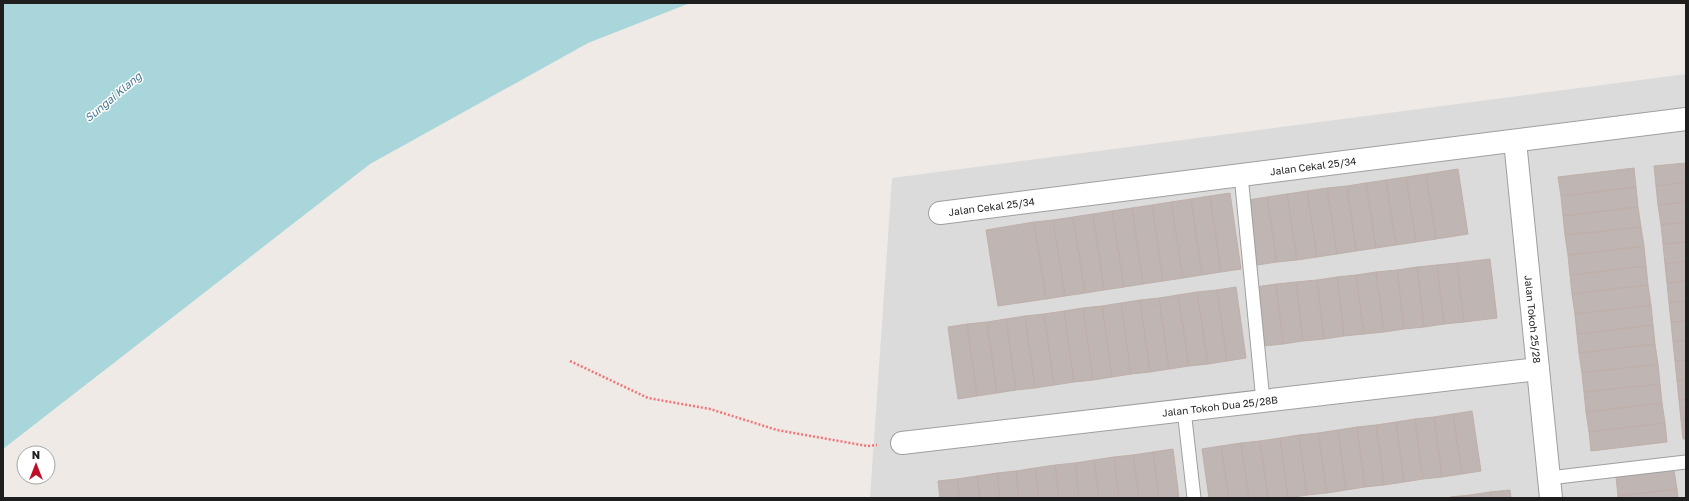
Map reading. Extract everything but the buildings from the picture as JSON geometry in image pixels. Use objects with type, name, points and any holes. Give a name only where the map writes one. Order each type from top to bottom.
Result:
[{"type":"street","name":"Jalan Cekal 25/34","points":[[940,213],[1686,119]]},
{"type":"street","name":"Jalan Tokoh 25/28","points":[[1515,141],[1550,488]]},
{"type":"street","name":"Jalan Tokoh Dua 25/28B","points":[[902,443],[1538,369]]},
{"type":"lane","points":[[1241,175],[1263,401]]},
{"type":"lane","points":[[1184,410],[1194,498]]},
{"type":"lane","points":[[1550,488],[1686,462]]},
{"type":"path","points":[[570,361],[648,398],[710,409],[777,430],[867,446],[902,443]]},
{"type":"shaded area","points":[[1686,74],[1686,498],[870,498],[892,178]]},
{"type":"water","name":"Sungai Klang","points":[[3,3],[690,3],[588,43],[370,164],[3,449]]}]
